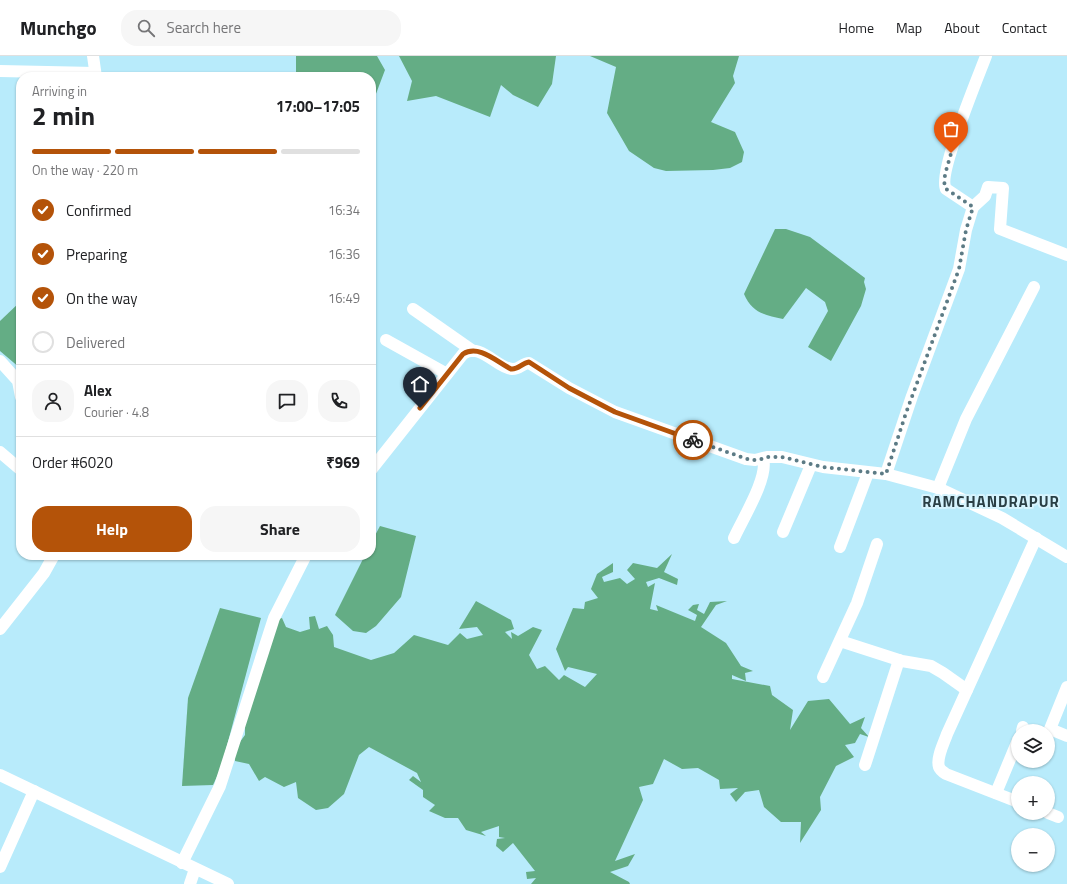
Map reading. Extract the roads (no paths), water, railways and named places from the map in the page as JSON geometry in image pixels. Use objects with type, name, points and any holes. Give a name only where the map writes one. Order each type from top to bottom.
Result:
[{"type":"street","points":[[93,56],[96,72]]},
{"type":"street","points":[[973,207],[946,189],[944,184],[959,126],[986,56]]},
{"type":"street","points":[[0,71],[18,72]]},
{"type":"street","points":[[886,474],[906,413],[959,269],[966,230],[973,207],[985,196],[988,188],[1003,188],[1000,229],[1067,255]]},
{"type":"street","points":[[938,488],[966,418],[1034,287]]},
{"type":"street","points":[[413,308],[473,351]]},
{"type":"street","points":[[386,340],[447,374]]},
{"type":"street","points":[[376,464],[463,354],[468,351],[473,351],[482,353],[511,369],[516,369],[529,362],[569,388],[615,412],[746,459],[755,460],[782,457],[811,464],[868,473],[886,474],[938,488],[1002,518],[1067,557]]},
{"type":"street","points":[[0,361],[16,376]]},
{"type":"street","points":[[0,452],[16,466]]},
{"type":"street","points":[[734,538],[760,484],[764,466],[763,459]]},
{"type":"street","points":[[783,532],[811,464]]},
{"type":"street","points":[[840,547],[868,473]]},
{"type":"street","points":[[1011,799],[946,774],[940,770],[938,766],[939,758],[947,734],[1036,538]]},
{"type":"street","points":[[823,677],[857,602],[877,544]]},
{"type":"street","points":[[0,629],[44,574],[51,560]]},
{"type":"street","points":[[182,863],[220,786],[274,618],[303,560]]},
{"type":"street","points":[[840,641],[899,660],[931,666],[967,690]]},
{"type":"street","points":[[865,765],[899,660]]},
{"type":"street","points":[[1067,687],[1050,729],[1067,736]]},
{"type":"street","points":[[996,793],[1011,757]]},
{"type":"street","points":[[0,775],[228,884]]},
{"type":"street","points":[[0,867],[34,791]]},
{"type":"street","points":[[190,884],[195,869]]},
{"type":"district","name":"RAMCHANDRAPUR","points":[[991,501]]}]
